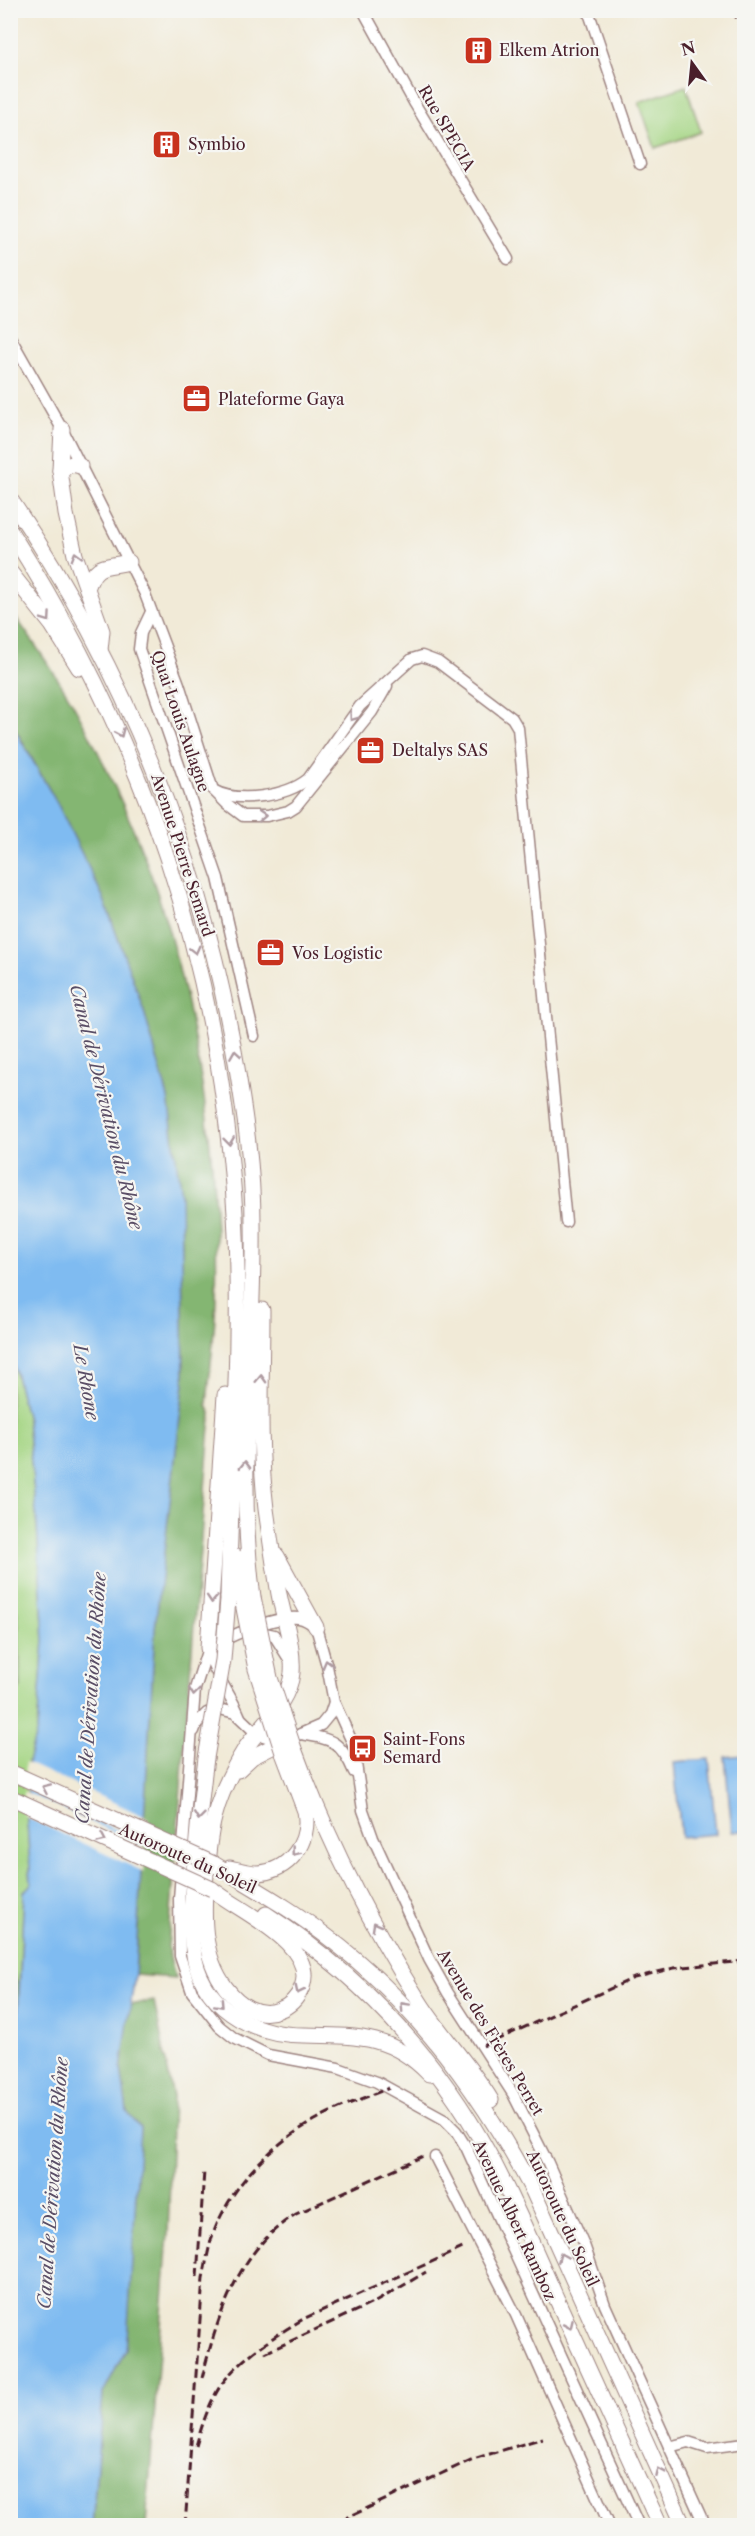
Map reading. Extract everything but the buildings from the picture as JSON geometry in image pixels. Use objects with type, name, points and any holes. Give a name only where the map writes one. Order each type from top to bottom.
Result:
[{"type":"highway","points":[[62,429],[60,470],[66,514],[87,589],[102,631],[100,650]]},
{"type":"highway","points":[[60,470],[72,464],[80,466]]},
{"type":"highway","name":"Avenue Pierre Semard","points":[[10,499],[63,582],[100,650],[137,727],[158,779],[200,902],[227,1008],[239,1079],[253,1221]]},
{"type":"highway","name":"Avenue Pierre Semard","points":[[10,531],[41,579],[95,680],[133,762],[185,910],[202,981],[220,1076],[231,1157],[236,1291]]},
{"type":"highway","points":[[87,589],[95,571],[106,565],[129,562]]},
{"type":"highway","points":[[10,572],[47,618],[80,671],[95,680]]},
{"type":"highway","points":[[212,1889],[274,1931],[296,1953],[303,1967],[304,1979],[299,1994],[286,2006],[266,2012],[256,2011],[244,2005],[223,1984],[209,1955],[204,1909],[208,1843],[217,1809],[231,1776],[287,1691],[292,1665],[270,1542],[260,1445],[261,1263],[253,1221]]},
{"type":"highway","points":[[253,1221],[244,1488],[247,1551],[241,1598],[223,1660],[206,1758],[198,1827],[191,1928],[195,1959],[210,1993],[232,2015],[263,2031],[292,2035],[360,2037],[399,2049],[425,2069],[470,2122]]},
{"type":"highway","points":[[214,1864],[249,1873],[265,1872],[281,1867],[296,1852],[306,1832],[306,1816],[286,1748],[265,1660],[241,1598],[234,1535],[231,1473],[238,1334],[236,1291]]},
{"type":"highway","points":[[208,1648],[219,1462],[236,1291]]},
{"type":"highway","points":[[270,1542],[316,1627]]},
{"type":"highway","points":[[231,1776],[252,1757],[286,1748]]},
{"type":"highway","points":[[286,1748],[371,1916],[417,1999],[481,2084],[511,2134],[526,2167],[533,2192]]},
{"type":"highway","name":"Autoroute du Soleil","points":[[10,1772],[214,1864],[289,1909],[324,1934],[359,1962],[399,2000],[443,2050],[513,2153],[533,2192],[684,2526]]},
{"type":"highway","name":"Autoroute du Soleil","points":[[10,1797],[212,1889],[231,1894],[264,1913],[302,1939],[350,1978],[423,2053],[470,2122],[508,2191],[660,2526]]},
{"type":"street","name":"Rue SPECIA","points":[[363,10],[415,104],[508,258]]},
{"type":"street","points":[[588,10],[640,165]]},
{"type":"street","points":[[10,338],[62,429],[129,562],[179,684],[213,790],[227,804],[243,816],[267,816],[296,806],[372,712],[394,675]]},
{"type":"street","name":"Quai Louis Aulagne","points":[[151,612],[141,633],[139,649],[218,878],[254,1036]]},
{"type":"street","points":[[213,790],[223,796],[239,798],[287,792],[298,787],[308,779],[360,706],[412,659],[422,656],[438,662],[512,718],[518,728],[566,1222]]},
{"type":"street","points":[[240,1717],[235,1704],[213,1669],[208,1648],[247,1631],[284,1619],[301,1618],[316,1627],[334,1702],[353,1744],[359,1783]]},
{"type":"street","points":[[247,1631],[266,1631],[274,1635],[292,1665]]},
{"type":"street","name":"Avenue Albert Ramboz","points":[[208,1648],[196,1680],[178,1932],[180,1956],[196,1998],[219,2026],[234,2038],[268,2055],[338,2068],[377,2082],[432,2112],[456,2131],[466,2147],[639,2526]]},
{"type":"street","points":[[191,1739],[197,1723],[211,1710],[224,1709],[240,1717],[257,1734],[286,1748],[300,1734],[327,1720],[334,1702]]},
{"type":"street","points":[[300,1734],[322,1737],[338,1745],[347,1755],[359,1783]]},
{"type":"street","name":"Avenue des Frères Perret","points":[[359,1783],[367,1824],[410,1921],[448,1993],[513,2094],[548,2163],[584,2245],[605,2305],[705,2526]]},
{"type":"street","points":[[435,2157],[516,2315],[610,2526]]},
{"type":"street","points":[[669,2447],[688,2442],[707,2448],[744,2443]]},
{"type":"green space","points":[[686,86],[701,132],[655,148],[639,102]]},
{"type":"green space","points":[[10,609],[54,672],[77,711],[142,850],[173,945],[185,994],[204,1095],[214,1197],[215,1310],[207,1405],[211,1414],[168,1948],[175,1978],[135,1975],[155,1628],[184,1383],[181,1196],[168,1098],[143,1008],[103,897],[58,805],[11,721]]},
{"type":"green space","points":[[13,1364],[27,1420],[37,1524],[44,1641],[37,1730],[28,1762],[27,1822],[31,1884],[24,1892],[19,1984],[11,1976],[10,1701],[21,1687],[18,1616],[10,1595],[10,1368]]},
{"type":"green space","points":[[10,1595],[18,1616],[21,1687],[11,1701]]},
{"type":"green space","points":[[11,1976],[19,1984],[11,2161]]},
{"type":"green space","points":[[154,2001],[173,2097],[168,2234],[146,2525],[92,2526],[103,2393],[126,2349],[140,2128],[127,2112],[121,2069],[130,2005]]},
{"type":"water","points":[[10,721],[58,805],[103,897],[143,1008],[168,1098],[181,1196],[184,1383],[155,1628],[135,1975],[121,2069],[127,2112],[140,2128],[128,2327],[126,2349],[103,2393],[92,2526],[10,2525],[11,2161],[24,1892],[31,1884],[27,1822],[28,1762],[37,1730],[44,1641],[37,1524],[27,1420],[10,1351]]},
{"type":"water","points":[[744,1755],[744,1831],[732,1832],[725,1757]]},
{"type":"water","points":[[709,1759],[716,1834],[681,1837],[674,1762]]},
{"type":"pier","points":[[25,1762],[148,1818],[146,1843],[24,1788]]},
{"type":"pier","points":[[24,1791],[146,1847],[144,1872],[24,1816]]},
{"type":"railway","points":[[733,10],[744,36]]},
{"type":"railway","points":[[483,2046],[634,1978],[674,1968],[744,1961]]},
{"type":"railway","points":[[185,2526],[203,2278],[212,2237],[220,2218],[241,2184],[283,2141],[326,2114],[389,2088]]},
{"type":"railway","points":[[202,2378],[223,2308],[245,2265],[259,2246],[296,2214],[423,2156]]},
{"type":"railway","points":[[197,2277],[204,2171]]},
{"type":"railway","points":[[196,2446],[209,2407],[221,2385],[238,2365],[260,2347],[305,2318],[465,2247]]},
{"type":"railway","points":[[265,2353],[377,2301],[426,2272]]},
{"type":"railway","points":[[329,2526],[473,2459],[543,2438]]},
{"type":"place","name":"Elkem Atrion","points":[[478,50]]},
{"type":"place","name":"Symbio","points":[[167,144]]},
{"type":"place","name":"Plateforme Gaya","points":[[197,399]]},
{"type":"place","name":"Deltalys SAS","points":[[371,750]]},
{"type":"place","name":"Vos Logistic","points":[[271,953]]},
{"type":"place","name":"Saint-Fons Semard","points":[[362,1748]]},
{"type":"water label","name":"Canal de Dérivation du Rhône","points":[[106,1107]]},
{"type":"water label","name":"Le Rhone","points":[[86,1382]]},
{"type":"water label","name":"Canal de Dérivation du Rhône","points":[[91,1698]]},
{"type":"water label","name":"Canal de Dérivation du Rhône","points":[[53,2183]]}]
